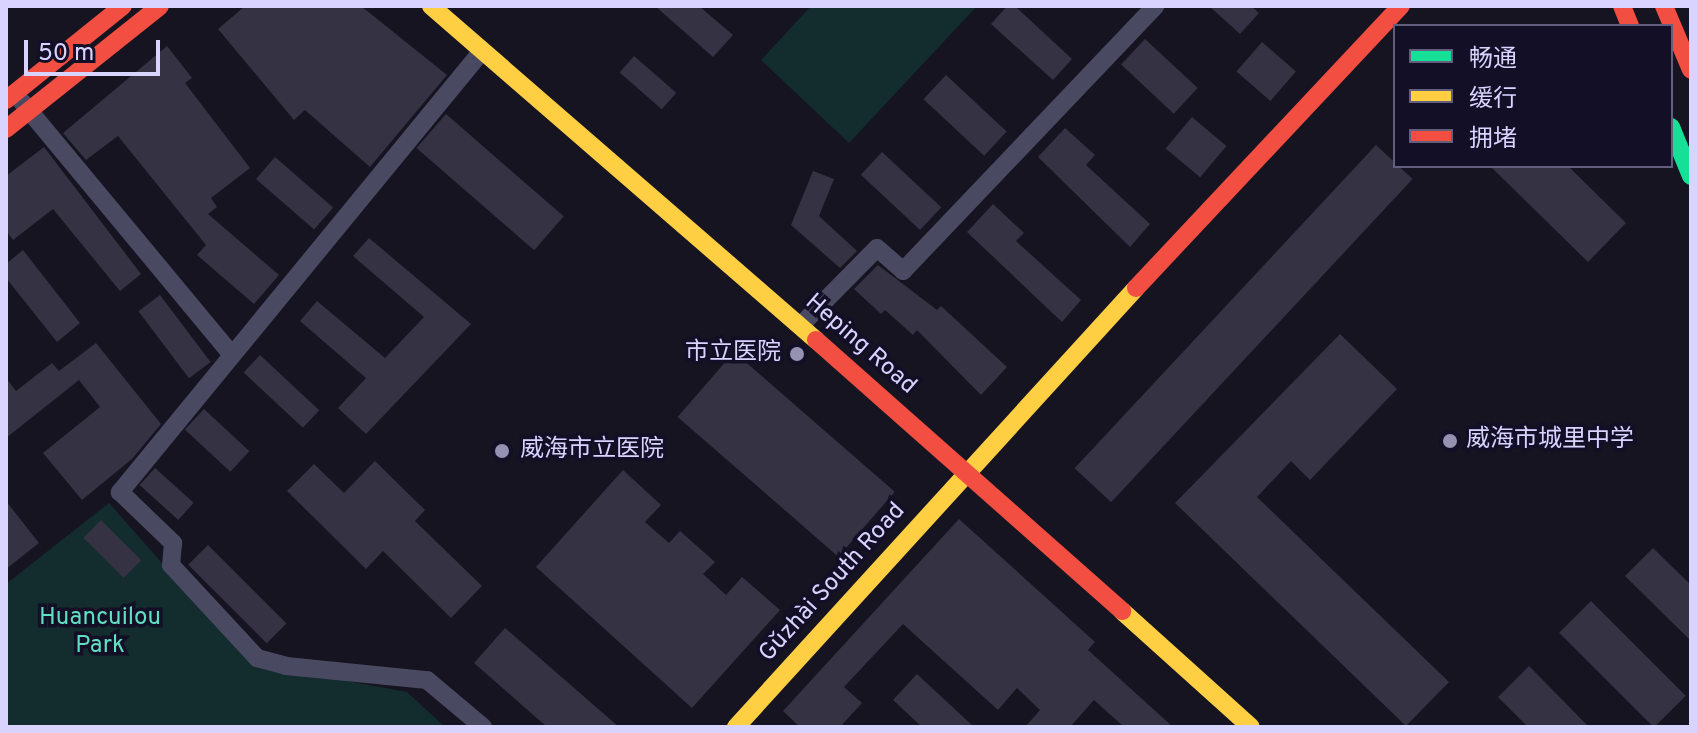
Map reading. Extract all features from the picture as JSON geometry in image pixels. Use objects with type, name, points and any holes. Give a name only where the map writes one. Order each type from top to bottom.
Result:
[{"type":"street","points":[[123,6],[10,97],[29,111],[232,355]]},
{"type":"street","points":[[6,129],[160,6]]},
{"type":"street","name":"Heping Road","points":[[431,6],[966,470],[1251,727]]},
{"type":"street","points":[[801,325],[877,248],[903,271],[1155,6]]},
{"type":"street","name":"Gǔzhài South Road","points":[[736,727],[966,470],[1401,6]]},
{"type":"street","points":[[1673,27],[1691,70]]},
{"type":"street","points":[[482,51],[120,492],[173,543],[171,565],[257,658],[286,666],[427,680],[483,727]]},
{"type":"street","points":[[1673,132],[1691,176]]},
{"type":"green space","points":[[811,6],[977,6],[849,143],[761,60]]},
{"type":"green space","name":"Huancuilou Park","points":[[109,503],[250,663],[407,692],[445,727],[6,727],[6,584]]},
{"type":"building","points":[[245,6],[361,6],[447,75],[370,167],[305,110],[294,120],[218,29]]},
{"type":"building","points":[[655,6],[699,6],[733,35],[713,57]]},
{"type":"building","points":[[1007,6],[1015,6],[1072,59],[1053,80],[991,24]]},
{"type":"building","points":[[1209,6],[1251,6],[1259,13],[1240,34]]},
{"type":"building","points":[[1145,39],[1198,88],[1174,114],[1121,65]]},
{"type":"building","points":[[1262,42],[1296,72],[1270,101],[1236,71]]},
{"type":"building","points":[[167,46],[192,78],[185,83],[250,168],[211,198],[217,207],[208,214],[279,275],[254,304],[197,255],[206,245],[118,136],[86,160],[63,133]]},
{"type":"building","points":[[634,56],[676,93],[662,109],[620,73]]},
{"type":"building","points":[[946,75],[1007,132],[984,156],[923,99]]},
{"type":"building","points":[[446,114],[564,216],[534,250],[416,148]]},
{"type":"building","points":[[1192,117],[1226,146],[1200,177],[1166,148]]},
{"type":"building","points":[[1065,128],[1095,155],[1086,165],[1150,224],[1130,247],[1038,157]]},
{"type":"building","points":[[1376,145],[1393,161],[1393,168],[1401,168],[1413,179],[1111,502],[1075,468]]},
{"type":"building","points":[[44,147],[141,274],[120,291],[53,209],[13,240],[6,231],[6,176]]},
{"type":"building","points":[[882,152],[941,207],[920,230],[861,175]]},
{"type":"building","points":[[275,157],[333,208],[314,229],[256,179]]},
{"type":"building","points":[[1492,168],[1570,168],[1626,223],[1588,262]]},
{"type":"building","points":[[813,171],[834,179],[819,216],[857,251],[840,268],[791,225]]},
{"type":"building","points":[[993,204],[1024,233],[1016,241],[1081,300],[1062,322],[967,232]]},
{"type":"building","points":[[369,238],[471,324],[366,434],[338,408],[366,378],[300,321],[317,301],[385,358],[424,317],[353,256]]},
{"type":"building","points":[[23,250],[80,323],[57,342],[6,278],[6,264]]},
{"type":"building","points":[[878,265],[937,310],[941,306],[1007,367],[981,395],[917,330],[913,335],[885,310],[881,314],[854,289]]},
{"type":"building","points":[[160,295],[211,362],[189,378],[138,311]]},
{"type":"building","points":[[1340,334],[1397,389],[1310,480],[1291,461],[1257,497],[1449,682],[1406,726],[1175,503]]},
{"type":"building","points":[[96,343],[161,424],[132,459],[82,500],[43,453],[100,407],[79,380],[6,438],[6,378],[16,391],[52,363],[59,371]]},
{"type":"building","points":[[734,352],[895,492],[838,557],[678,417]]},
{"type":"building","points":[[260,355],[319,410],[303,428],[244,373]]},
{"type":"building","points":[[204,409],[249,451],[230,472],[185,429]]},
{"type":"building","points":[[375,461],[425,510],[415,521],[482,586],[451,618],[383,551],[366,569],[287,491],[314,464],[344,493]]},
{"type":"building","points":[[155,468],[194,503],[178,520],[140,485]]},
{"type":"building","points":[[623,470],[661,505],[645,522],[669,543],[680,531],[715,562],[703,574],[726,595],[742,577],[780,610],[692,708],[536,567]]},
{"type":"building","points":[[6,501],[39,543],[6,569]]},
{"type":"building","points":[[959,519],[1095,642],[1088,650],[1173,727],[1124,727],[1094,700],[1070,727],[1025,727],[1040,710],[1017,688],[998,710],[903,624],[844,687],[862,703],[840,727],[800,727],[783,711]]},
{"type":"building","points":[[101,520],[141,560],[124,578],[83,538]]},
{"type":"building","points":[[208,545],[286,623],[267,643],[188,565]]},
{"type":"building","points":[[1653,548],[1691,585],[1691,641],[1625,576]]},
{"type":"building","points":[[1591,601],[1686,696],[1653,727],[1559,633]]},
{"type":"building","points":[[505,628],[619,727],[547,727],[474,663]]},
{"type":"building","points":[[1529,666],[1589,727],[1528,727],[1498,697]]},
{"type":"building","points":[[917,674],[974,727],[922,727],[893,700]]},
{"type":"traffic: fast","points":[[1673,132],[1691,176]]},
{"type":"traffic: slow","points":[[431,6],[816,340]]},
{"type":"traffic: slow","points":[[736,727],[1136,288]]},
{"type":"traffic: slow","points":[[1122,611],[1251,727]]},
{"type":"traffic: jam","points":[[6,100],[123,6]]},
{"type":"traffic: jam","points":[[6,129],[160,6]]},
{"type":"traffic: jam","points":[[1136,288],[1401,6]]},
{"type":"traffic: jam","points":[[1622,6],[1629,24]]},
{"type":"traffic: jam","points":[[1664,6],[1672,24]]},
{"type":"traffic: jam","points":[[1673,27],[1691,70]]},
{"type":"traffic: jam","points":[[816,340],[1122,611]]},
{"type":"place","name":"市立医院","points":[[797,354]]},
{"type":"place","name":"威海市城里中学","points":[[1450,441]]},
{"type":"place","name":"威海市立医院","points":[[502,451]]}]
